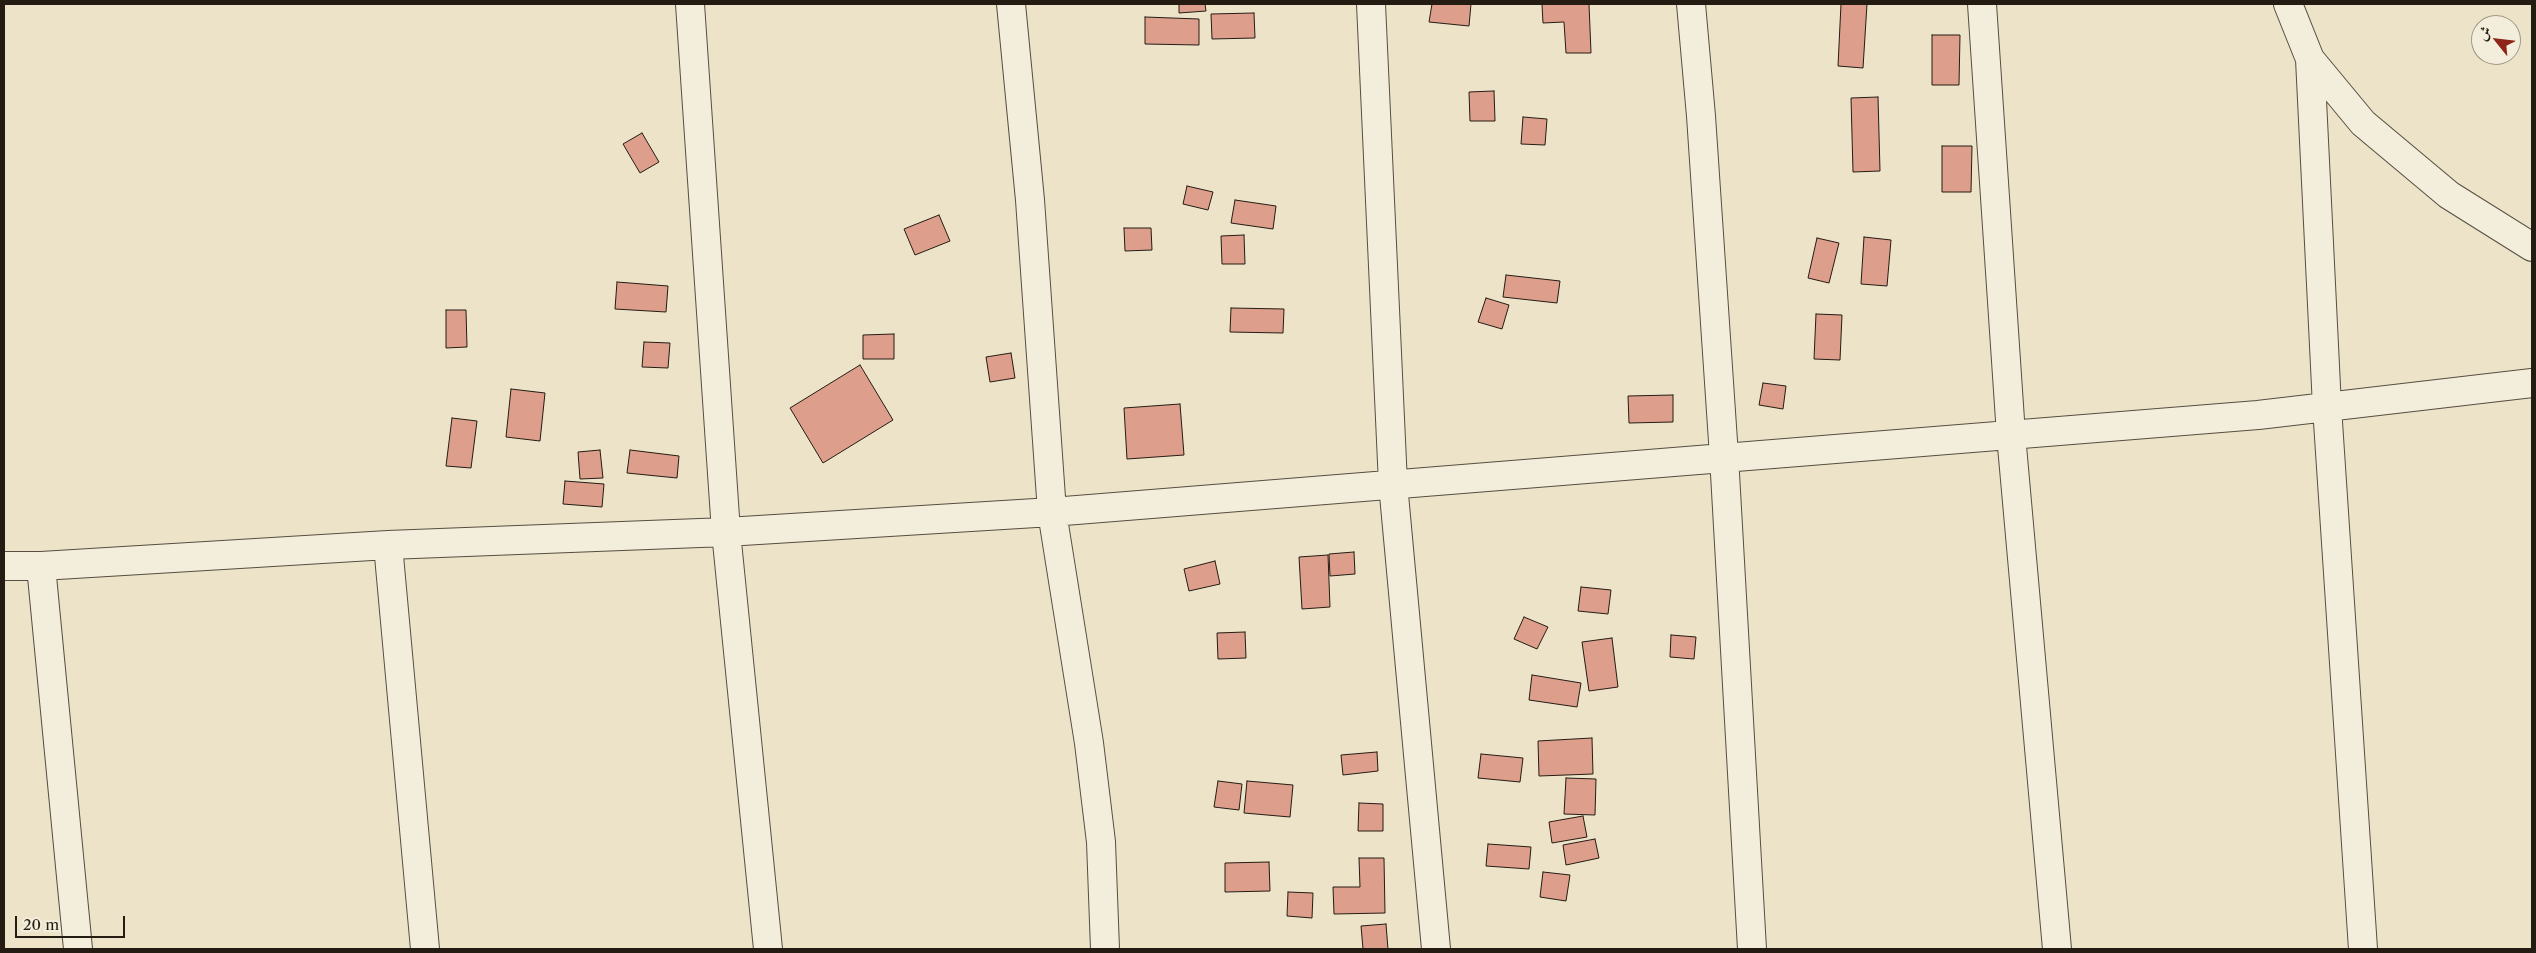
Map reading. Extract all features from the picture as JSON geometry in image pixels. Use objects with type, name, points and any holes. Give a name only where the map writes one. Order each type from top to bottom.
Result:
[{"type":"street","points":[[690,4],[726,532],[768,949]]},
{"type":"street","points":[[1011,4],[1030,200],[1052,512],[1089,742],[1101,842],[1105,949]]},
{"type":"street","points":[[1371,4],[1393,484],[1436,949]]},
{"type":"street","points":[[1691,4],[1701,116],[1724,456],[1752,949]]},
{"type":"street","points":[[1982,4],[2011,435],[2057,949]]},
{"type":"street","points":[[2288,4],[2310,59],[2363,123],[2448,195],[2532,247]]},
{"type":"street","points":[[2310,59],[2327,407],[2363,949]]},
{"type":"street","points":[[4,566],[41,566],[388,545],[726,532],[1052,512],[1724,456],[2011,435],[2327,407],[2532,383]]},
{"type":"street","points":[[388,545],[425,949]]},
{"type":"street","points":[[41,566],[78,949]]},
{"type":"building","points":[[1179,4],[1205,4],[1206,11],[1179,13]]},
{"type":"building","points":[[1432,4],[1471,4],[1469,26],[1429,22]]},
{"type":"building","points":[[1542,4],[1589,4],[1591,53],[1566,53],[1564,22],[1543,23]]},
{"type":"building","points":[[1841,4],[1867,4],[1863,68],[1838,66]]},
{"type":"building","points":[[1254,13],[1255,38],[1212,39],[1211,14]]},
{"type":"building","points":[[1145,17],[1199,19],[1199,45],[1145,44]]},
{"type":"building","points":[[1932,35],[1960,35],[1959,85],[1932,85]]},
{"type":"building","points":[[1494,91],[1495,121],[1470,121],[1469,92]]},
{"type":"building","points":[[1878,97],[1880,171],[1853,172],[1851,98]]},
{"type":"building","points":[[1523,117],[1547,119],[1545,145],[1521,144]]},
{"type":"building","points":[[642,133],[659,162],[640,173],[623,144]]},
{"type":"building","points":[[1942,146],[1972,146],[1971,192],[1942,192]]},
{"type":"building","points":[[1187,186],[1213,192],[1208,210],[1183,204]]},
{"type":"building","points":[[1235,200],[1276,206],[1273,229],[1231,223]]},
{"type":"building","points":[[939,215],[950,241],[915,255],[904,229]]},
{"type":"building","points":[[1124,228],[1151,228],[1152,250],[1125,251]]},
{"type":"building","points":[[1244,235],[1245,264],[1222,264],[1221,236]]},
{"type":"building","points":[[1864,237],[1891,240],[1887,286],[1861,284]]},
{"type":"building","points":[[1817,238],[1839,243],[1829,283],[1808,278]]},
{"type":"building","points":[[1506,275],[1560,281],[1557,303],[1503,297]]},
{"type":"building","points":[[617,282],[668,286],[666,312],[615,309]]},
{"type":"building","points":[[1486,298],[1509,305],[1502,329],[1478,322]]},
{"type":"building","points":[[1231,308],[1284,309],[1283,333],[1230,332]]},
{"type":"building","points":[[446,310],[466,310],[467,347],[446,348]]},
{"type":"building","points":[[1816,314],[1842,315],[1840,360],[1814,359]]},
{"type":"building","points":[[894,334],[894,359],[863,359],[863,335]]},
{"type":"building","points":[[644,342],[670,343],[668,368],[642,367]]},
{"type":"building","points":[[1011,353],[1015,378],[990,382],[986,357]]},
{"type":"building","points":[[860,365],[893,420],[823,463],[790,408]]},
{"type":"building","points":[[1763,383],[1786,386],[1783,409],[1759,405]]},
{"type":"building","points":[[511,389],[545,393],[540,441],[506,437]]},
{"type":"building","points":[[1673,395],[1673,422],[1629,423],[1628,396]]},
{"type":"building","points":[[1180,404],[1184,455],[1127,459],[1124,408]]},
{"type":"building","points":[[452,418],[477,421],[471,468],[446,466]]},
{"type":"building","points":[[600,450],[603,478],[580,479],[578,452]]},
{"type":"building","points":[[630,450],[679,456],[677,478],[627,473]]},
{"type":"building","points":[[565,481],[604,484],[602,507],[563,504]]},
{"type":"building","points":[[1354,552],[1355,574],[1330,576],[1329,554]]},
{"type":"building","points":[[1328,555],[1330,607],[1302,609],[1299,557]]},
{"type":"building","points":[[1215,561],[1220,584],[1189,591],[1184,569]]},
{"type":"building","points":[[1581,587],[1611,590],[1608,614],[1578,611]]},
{"type":"building","points":[[1524,617],[1548,627],[1537,649],[1514,639]]},
{"type":"building","points":[[1245,632],[1246,658],[1218,659],[1217,633]]},
{"type":"building","points":[[1671,635],[1696,637],[1694,659],[1670,657]]},
{"type":"building","points":[[1612,638],[1618,687],[1589,691],[1582,642]]},
{"type":"building","points":[[1532,675],[1581,683],[1577,707],[1529,700]]},
{"type":"building","points":[[1592,738],[1593,774],[1539,776],[1538,741]]},
{"type":"building","points":[[1377,752],[1378,771],[1343,775],[1341,755]]},
{"type":"building","points":[[1481,754],[1523,758],[1520,782],[1478,778]]},
{"type":"building","points":[[1566,778],[1596,779],[1595,815],[1564,814]]},
{"type":"building","points":[[1218,781],[1242,784],[1239,810],[1214,807]]},
{"type":"building","points":[[1247,781],[1293,785],[1290,817],[1244,813]]},
{"type":"building","points":[[1359,803],[1383,804],[1383,831],[1358,831]]},
{"type":"building","points":[[1583,816],[1587,837],[1552,843],[1549,822]]},
{"type":"building","points":[[1595,839],[1599,858],[1566,865],[1563,845]]},
{"type":"building","points":[[1488,844],[1531,847],[1529,869],[1486,866]]},
{"type":"building","points":[[1359,858],[1384,858],[1385,913],[1334,914],[1333,887],[1360,887]]},
{"type":"building","points":[[1269,862],[1270,891],[1225,892],[1225,863]]},
{"type":"building","points":[[1543,872],[1570,875],[1566,901],[1540,897]]},
{"type":"building","points":[[1288,892],[1313,893],[1312,918],[1287,916]]},
{"type":"building","points":[[1386,924],[1388,949],[1363,949],[1361,926]]}]
